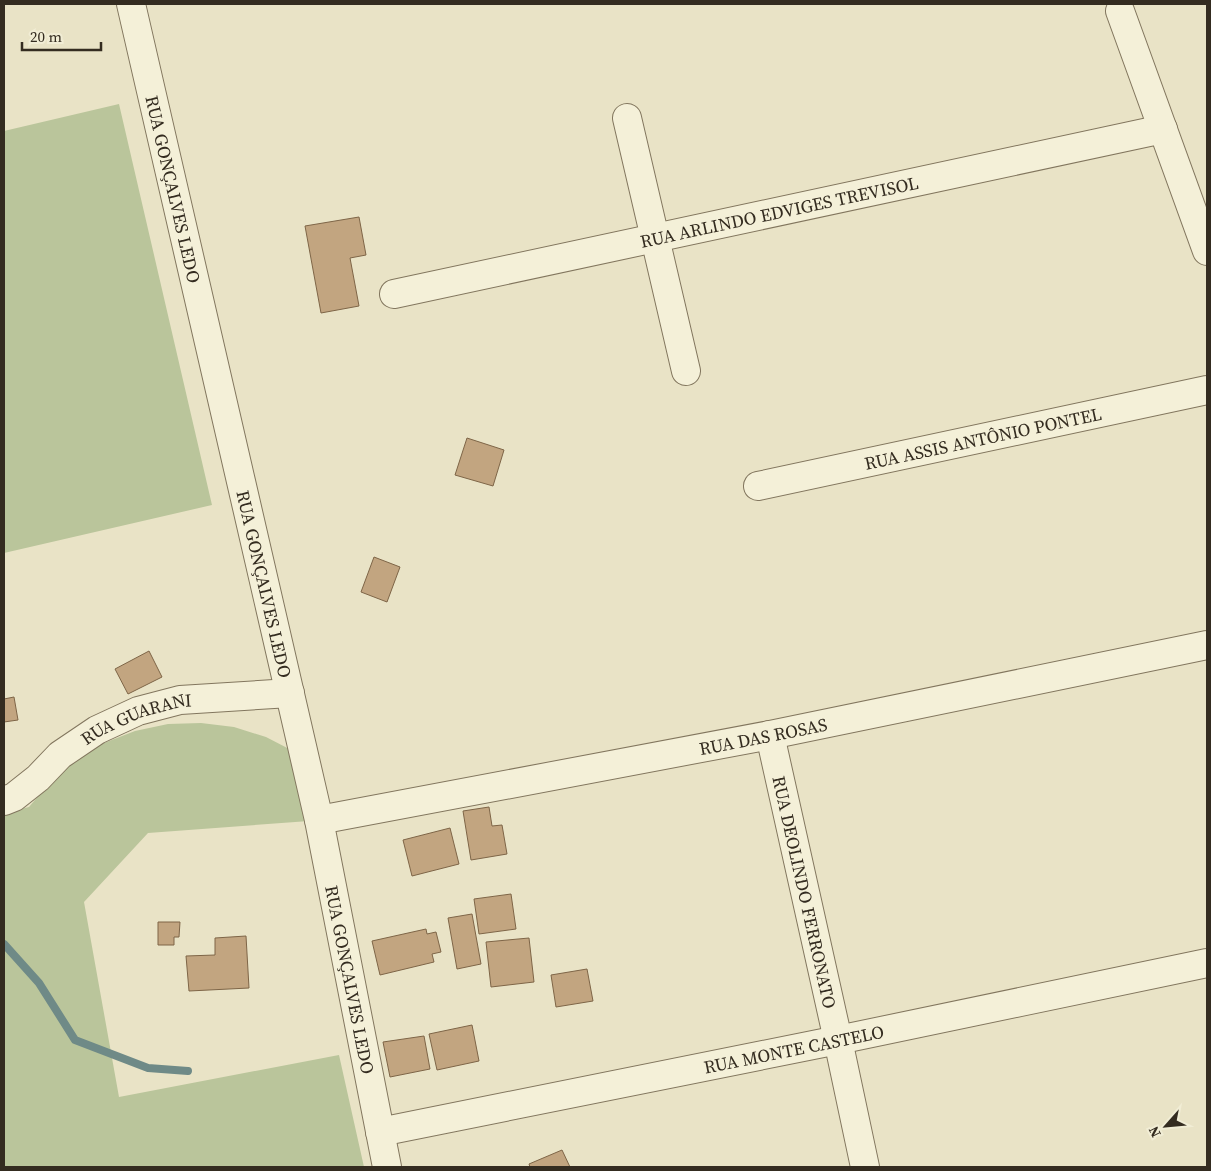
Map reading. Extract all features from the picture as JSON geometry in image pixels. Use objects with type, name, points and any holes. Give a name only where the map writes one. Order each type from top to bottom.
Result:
[{"type":"street","name":"RUA GONÇALVES LEDO","points":[[131,4],[319,820],[387,1167]]},
{"type":"street","points":[[1120,11],[1207,250]]},
{"type":"street","points":[[628,118],[686,371]]},
{"type":"street","name":"RUA ARLINDO EDVIGES TREVISOL","points":[[394,294],[1163,129]]},
{"type":"street","name":"RUA ASSIS ANTÔNIO PONTEL","points":[[758,486],[1207,390]]},
{"type":"street","name":"RUA DAS ROSAS","points":[[319,820],[770,735],[1207,645]]},
{"type":"street","name":"RUA GUARANI","points":[[4,801],[38,778],[60,755],[97,730],[138,711],[180,700],[290,693]]},
{"type":"street","name":"RUA DEOLINDO FERRONATO","points":[[770,735],[865,1167]]},
{"type":"street","name":"RUA MONTE CASTELO","points":[[380,1132],[1207,964]]},
{"type":"green space","points":[[119,104],[212,505],[4,553],[4,131]]},
{"type":"green space","points":[[201,723],[234,727],[266,737],[295,752],[309,821],[148,833],[84,902],[119,1097],[339,1055],[364,1167],[4,1167],[4,813],[29,807],[50,782],[75,760],[104,743],[135,731],[168,724]]},
{"type":"building","points":[[359,217],[366,255],[350,258],[359,306],[321,313],[305,226]]},
{"type":"building","points":[[467,438],[504,450],[493,486],[455,475]]},
{"type":"building","points":[[374,557],[400,567],[387,602],[361,592]]},
{"type":"building","points":[[149,651],[162,677],[128,694],[115,669]]},
{"type":"building","points":[[14,697],[18,720],[4,722],[4,699]]},
{"type":"building","points":[[489,807],[492,826],[502,825],[507,854],[471,860],[463,811]]},
{"type":"building","points":[[450,828],[459,864],[412,876],[403,840]]},
{"type":"building","points":[[511,894],[516,929],[479,934],[474,899]]},
{"type":"building","points":[[472,914],[481,964],[457,969],[448,918]]},
{"type":"building","points":[[158,922],[180,922],[179,937],[174,937],[174,945],[158,945]]},
{"type":"building","points":[[426,929],[427,934],[436,932],[441,952],[432,954],[434,962],[380,975],[372,941]]},
{"type":"building","points":[[246,936],[249,988],[189,991],[186,956],[215,955],[215,938]]},
{"type":"building","points":[[529,938],[534,982],[491,987],[486,942]]},
{"type":"building","points":[[587,969],[593,1001],[556,1007],[551,975]]},
{"type":"building","points":[[472,1025],[479,1061],[437,1070],[429,1034]]},
{"type":"building","points":[[424,1036],[430,1069],[390,1077],[383,1042]]},
{"type":"building","points":[[562,1150],[570,1167],[530,1167],[529,1164]]},
{"type":"waterway","points":[[4,944],[39,983],[75,1040],[148,1068],[188,1071]]}]
